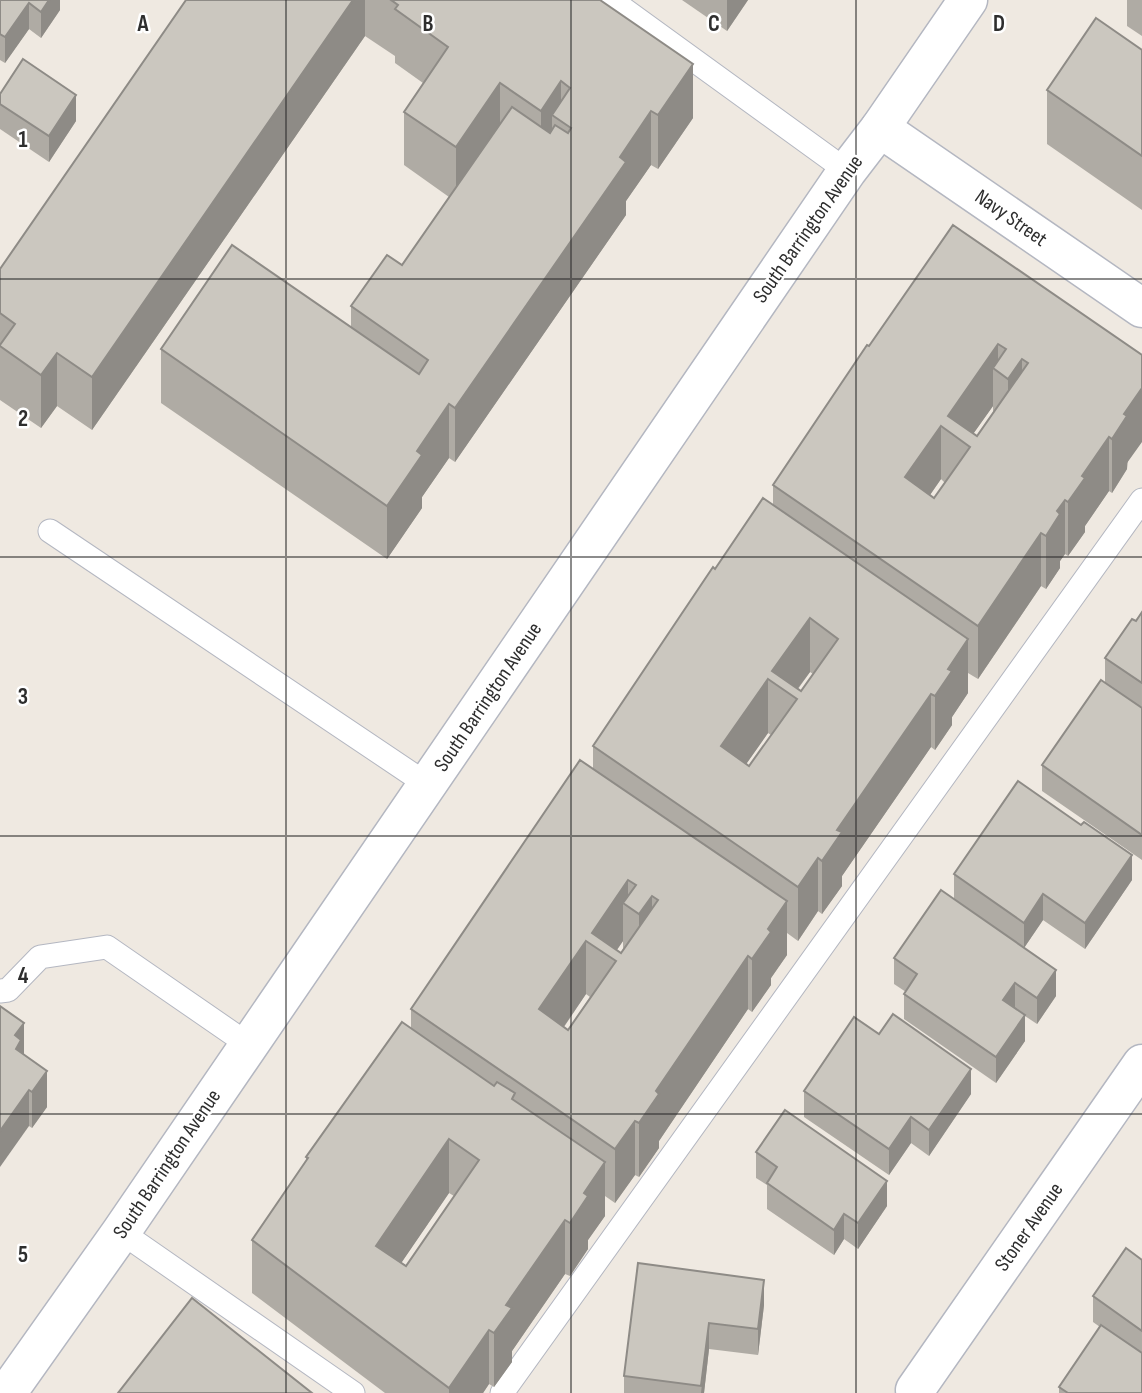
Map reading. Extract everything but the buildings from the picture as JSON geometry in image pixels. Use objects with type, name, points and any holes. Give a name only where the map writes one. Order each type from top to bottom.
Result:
[{"type":"street","name":"South Barrington Avenue","points":[[7,1393],[121,1232],[847,171],[880,128],[968,0]]},
{"type":"street","name":"Navy Street","points":[[880,128],[1142,308]]},
{"type":"street","name":"Stoner Avenue","points":[[915,1390],[1142,1064]]},
{"type":"lane","points":[[611,0],[847,171]]},
{"type":"lane","points":[[502,1393],[1142,500]]},
{"type":"lane","points":[[50,531],[428,785]]},
{"type":"lane","points":[[0,992],[8,989],[40,957],[107,947],[249,1045]]},
{"type":"lane","points":[[121,1232],[353,1393]]}]
